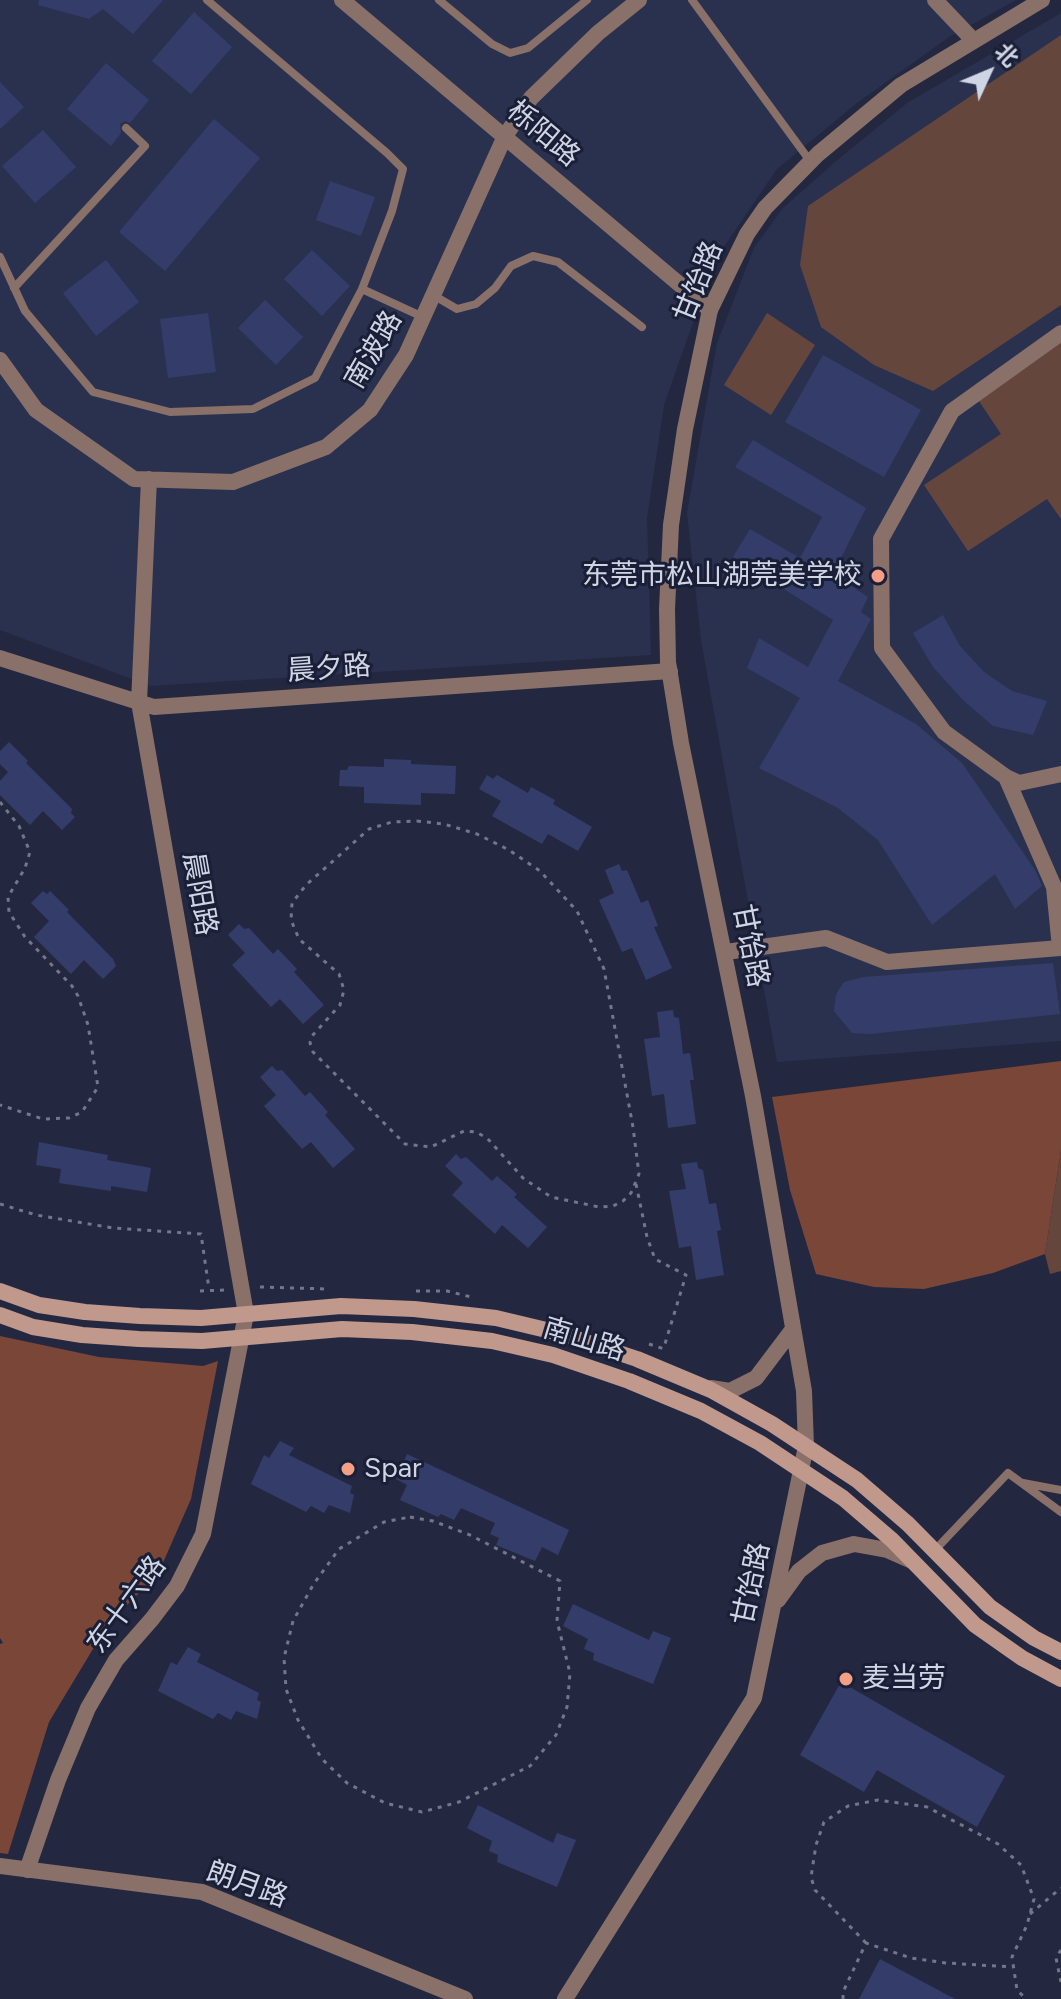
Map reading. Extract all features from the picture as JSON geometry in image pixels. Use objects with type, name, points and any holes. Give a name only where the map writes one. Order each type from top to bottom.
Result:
[{"type":"main road","name":"南山路","points":[[0,1291],[39,1305],[85,1312],[201,1318],[341,1306],[414,1309],[496,1318],[559,1333],[658,1368],[772,1424],[857,1480],[990,1607],[1034,1638],[1061,1652]]},
{"type":"main road","name":"南山路","points":[[0,1315],[33,1327],[82,1335],[202,1341],[342,1329],[412,1332],[492,1341],[553,1355],[629,1381],[701,1411],[760,1443],[843,1498],[912,1561],[975,1625],[1022,1658],[1061,1679]]},
{"type":"street","name":"栎阳路","points":[[342,0],[710,310]]},
{"type":"street","name":"南波路","points":[[0,360],[36,410],[134,479],[233,482],[326,447],[370,410],[406,355],[505,136],[531,98],[598,33],[639,0]]},
{"type":"street","points":[[935,0],[973,40]]},
{"type":"street","name":"甘饴路","points":[[565,1999],[754,1698],[806,1446],[804,1391],[726,952],[681,743],[670,671],[667,609],[671,525],[685,429],[710,310],[747,234],[765,208],[810,161],[901,85],[1042,0]]},
{"type":"street","points":[[1061,333],[952,411],[881,539],[882,648],[944,732],[1019,783],[1061,774]]},
{"type":"street","name":"晨阳路","points":[[149,479],[139,702],[246,1314]]},
{"type":"street","name":"晨夕路","points":[[0,658],[154,707],[670,671]]},
{"type":"street","points":[[726,952],[826,938],[887,962],[1060,948],[1054,887],[1006,777]]},
{"type":"street","name":"东十六路","points":[[27,1870],[58,1780],[88,1708],[116,1660],[177,1586],[203,1534],[246,1314]]},
{"type":"street","points":[[700,1386],[730,1391],[756,1378],[793,1329]]},
{"type":"street","points":[[774,1604],[799,1571],[822,1553],[854,1544],[887,1550],[912,1561]]},
{"type":"street","name":"朗月路","points":[[0,1866],[202,1892],[465,1999]]},
{"type":"lane","points":[[0,257],[25,311],[93,392],[170,412],[253,409],[315,378],[362,289],[392,211],[403,169],[207,0]]},
{"type":"lane","points":[[439,0],[492,44],[510,53],[528,48],[587,0]]},
{"type":"lane","points":[[692,0],[810,161]]},
{"type":"lane","points":[[14,288],[145,146],[126,128]]},
{"type":"lane","points":[[433,295],[457,309],[476,304],[495,288],[511,266],[533,256],[558,262],[642,327]]},
{"type":"lane","points":[[362,289],[423,317]]},
{"type":"lane","points":[[934,1551],[1008,1473],[1061,1512]]},
{"type":"lane","points":[[1022,1483],[1061,1490]]},
{"type":"path","points":[[0,802],[19,826],[30,852],[25,868],[8,897],[9,912],[25,937],[78,996],[88,1025],[98,1087],[82,1112],[69,1118],[43,1119],[0,1105]]},
{"type":"path","points":[[636,1184],[623,1201],[613,1206],[599,1207],[551,1197],[523,1178],[487,1138],[476,1132],[464,1131],[431,1147],[405,1144],[313,1052],[310,1043],[312,1036],[340,1005],[344,990],[339,974],[299,939],[291,920],[292,903],[306,885],[369,829],[392,822],[444,824],[477,834],[509,850],[540,871],[577,911],[604,969],[633,1127],[639,1174],[636,1184],[647,1237],[655,1259],[686,1275],[658,1368]]},
{"type":"path","points":[[0,1204],[36,1215],[113,1228],[201,1234],[209,1291]]},
{"type":"path","points":[[410,1517],[433,1521],[470,1535],[560,1581],[557,1621],[570,1673],[567,1707],[556,1735],[530,1766],[459,1802],[422,1812],[385,1803],[347,1783],[322,1759],[298,1720],[286,1689],[284,1658],[293,1621],[313,1585],[339,1549],[384,1522],[410,1517]]},
{"type":"path","points":[[1013,1967],[923,1960],[866,1943],[815,1890],[811,1877],[816,1845],[824,1822],[848,1806],[878,1800],[927,1807],[998,1844],[1021,1865],[1034,1899],[1012,1957],[1017,1990],[1026,1999]]},
{"type":"path","points":[[1030,1914],[1061,1888]]},
{"type":"path","points":[[843,1999],[843,1992],[866,1943]]},
{"type":"path","points":[[1061,1950],[1056,1958],[1061,1982]]},
{"type":"shaded area","points":[[0,0],[1016,0],[949,37],[857,103],[777,169],[715,260],[664,405],[647,518],[651,655],[151,686],[0,630]]},
{"type":"shaded area","name":"东莞市松山湖莞美学校","points":[[1061,13],[1061,1041],[777,1062],[701,640],[687,513],[717,343],[754,248],[783,208],[907,103]]},
{"type":"shaded area","points":[[1061,35],[1061,305],[933,391],[874,365],[821,327],[800,265],[808,206]]},
{"type":"shaded area","points":[[767,313],[815,345],[771,415],[724,385]]},
{"type":"shaded area","points":[[1061,342],[1061,519],[1047,499],[968,551],[924,485],[1001,434],[977,398]]},
{"type":"shaded area","points":[[1061,1061],[1061,1150],[1045,1254],[993,1273],[924,1289],[874,1287],[816,1274],[790,1190],[772,1097]]},
{"type":"shaded area","points":[[1061,1150],[1061,1271],[1050,1274],[1045,1254]]},
{"type":"shaded area","points":[[0,1336],[99,1357],[203,1366],[218,1361],[191,1499],[158,1574],[108,1624],[49,1722],[8,1854],[0,1853],[0,1644],[3,1643],[0,1638]]},
{"type":"building","points":[[39,0],[163,0],[133,34],[103,9],[89,19],[38,5]]},
{"type":"building","points":[[194,12],[232,47],[191,94],[152,61]]},
{"type":"building","points":[[106,63],[149,100],[130,123],[125,121],[120,124],[121,133],[111,146],[67,109]]},
{"type":"building","points":[[0,82],[24,107],[0,129]]},
{"type":"building","points":[[214,119],[260,158],[165,271],[119,232]]},
{"type":"building","points":[[43,130],[76,167],[35,203],[2,166]]},
{"type":"building","points":[[330,181],[375,197],[361,236],[316,220]]},
{"type":"building","points":[[312,250],[350,286],[322,316],[284,279]]},
{"type":"building","points":[[106,260],[139,302],[96,336],[63,293]]},
{"type":"building","points":[[265,300],[303,337],[276,365],[238,328]]},
{"type":"building","points":[[208,313],[216,372],[168,378],[160,319]]},
{"type":"building","points":[[823,355],[921,410],[884,477],[785,422]]},
{"type":"building","points":[[753,440],[866,508],[833,574],[868,597],[861,612],[871,619],[838,681],[916,724],[962,763],[1035,870],[1042,886],[1015,909],[995,874],[932,925],[878,840],[838,808],[759,768],[800,698],[747,668],[759,638],[808,667],[833,620],[733,557],[750,529],[800,558],[822,517],[735,467]]},
{"type":"building","points":[[943,615],[960,646],[984,672],[1012,691],[1047,701],[1033,735],[993,726],[963,700],[933,667],[913,633]]},
{"type":"building","points":[[9,742],[72,809],[75,817],[62,830],[43,811],[30,825],[0,795],[0,781],[8,772],[0,764],[0,751]]},
{"type":"building","points":[[384,759],[456,766],[455,794],[421,793],[421,805],[364,803],[364,787],[339,786],[340,770],[347,770],[349,766],[384,767]]},
{"type":"building","points":[[487,775],[493,779],[497,775],[528,793],[531,787],[592,827],[578,851],[548,834],[542,844],[492,816],[501,801],[479,789]]},
{"type":"building","points":[[619,864],[622,871],[627,870],[641,903],[648,900],[658,926],[654,927],[672,968],[646,980],[632,948],[622,952],[599,900],[614,893],[605,870]]},
{"type":"building","points":[[43,891],[47,894],[50,891],[113,959],[116,966],[103,979],[84,960],[71,974],[34,937],[49,921],[31,903]]},
{"type":"building","points":[[239,924],[244,929],[249,928],[273,954],[278,949],[324,1005],[303,1024],[280,999],[271,1007],[232,965],[245,953],[228,935]]},
{"type":"building","points":[[1053,963],[1060,1014],[870,1034],[852,1033],[834,1011],[836,994],[844,982],[863,977]]},
{"type":"building","points":[[673,1010],[674,1017],[679,1018],[683,1054],[690,1053],[696,1124],[668,1128],[664,1094],[652,1096],[644,1039],[660,1037],[657,1012]]},
{"type":"building","points":[[272,1066],[277,1071],[282,1070],[305,1096],[310,1092],[328,1112],[325,1115],[355,1149],[333,1168],[311,1142],[302,1149],[264,1106],[276,1095],[260,1077]]},
{"type":"building","points":[[39,1142],[108,1155],[107,1160],[151,1168],[147,1192],[111,1186],[111,1191],[59,1183],[61,1169],[36,1165]]},
{"type":"building","points":[[456,1154],[461,1159],[466,1157],[492,1181],[497,1176],[517,1194],[514,1197],[547,1227],[528,1248],[502,1225],[495,1234],[452,1195],[463,1183],[445,1166]]},
{"type":"building","points":[[697,1162],[698,1168],[703,1170],[709,1204],[716,1203],[724,1275],[696,1280],[691,1246],[679,1248],[669,1191],[686,1189],[681,1164]]},
{"type":"building","points":[[280,1441],[294,1448],[289,1455],[352,1486],[350,1493],[354,1495],[350,1513],[329,1505],[324,1513],[311,1506],[306,1512],[251,1484],[264,1455],[269,1458]]},
{"type":"building","points":[[407,1454],[569,1530],[558,1555],[542,1547],[535,1561],[496,1545],[499,1538],[490,1534],[495,1523],[461,1508],[454,1520],[441,1514],[438,1517],[400,1500],[407,1485],[396,1479]]},
{"type":"building","points":[[573,1604],[649,1640],[653,1631],[671,1638],[653,1684],[593,1660],[594,1653],[584,1649],[588,1639],[563,1626]]},
{"type":"building","points":[[188,1647],[201,1654],[197,1662],[259,1693],[257,1700],[261,1702],[257,1719],[236,1711],[231,1720],[218,1713],[213,1719],[158,1691],[171,1662],[177,1665]]},
{"type":"building","points":[[841,1682],[1005,1776],[977,1827],[877,1770],[864,1792],[800,1755]]},
{"type":"building","points":[[478,1805],[553,1843],[557,1833],[576,1840],[557,1887],[497,1862],[498,1855],[489,1851],[492,1841],[467,1828]]},
{"type":"building","points":[[880,1959],[955,1999],[859,1999]]},
{"type":"place","name":"东莞市松山湖莞美学校","points":[[878,576]]},
{"type":"place","name":"Spar","points":[[348,1469]]},
{"type":"place","name":"麦当劳","points":[[846,1679]]}]
